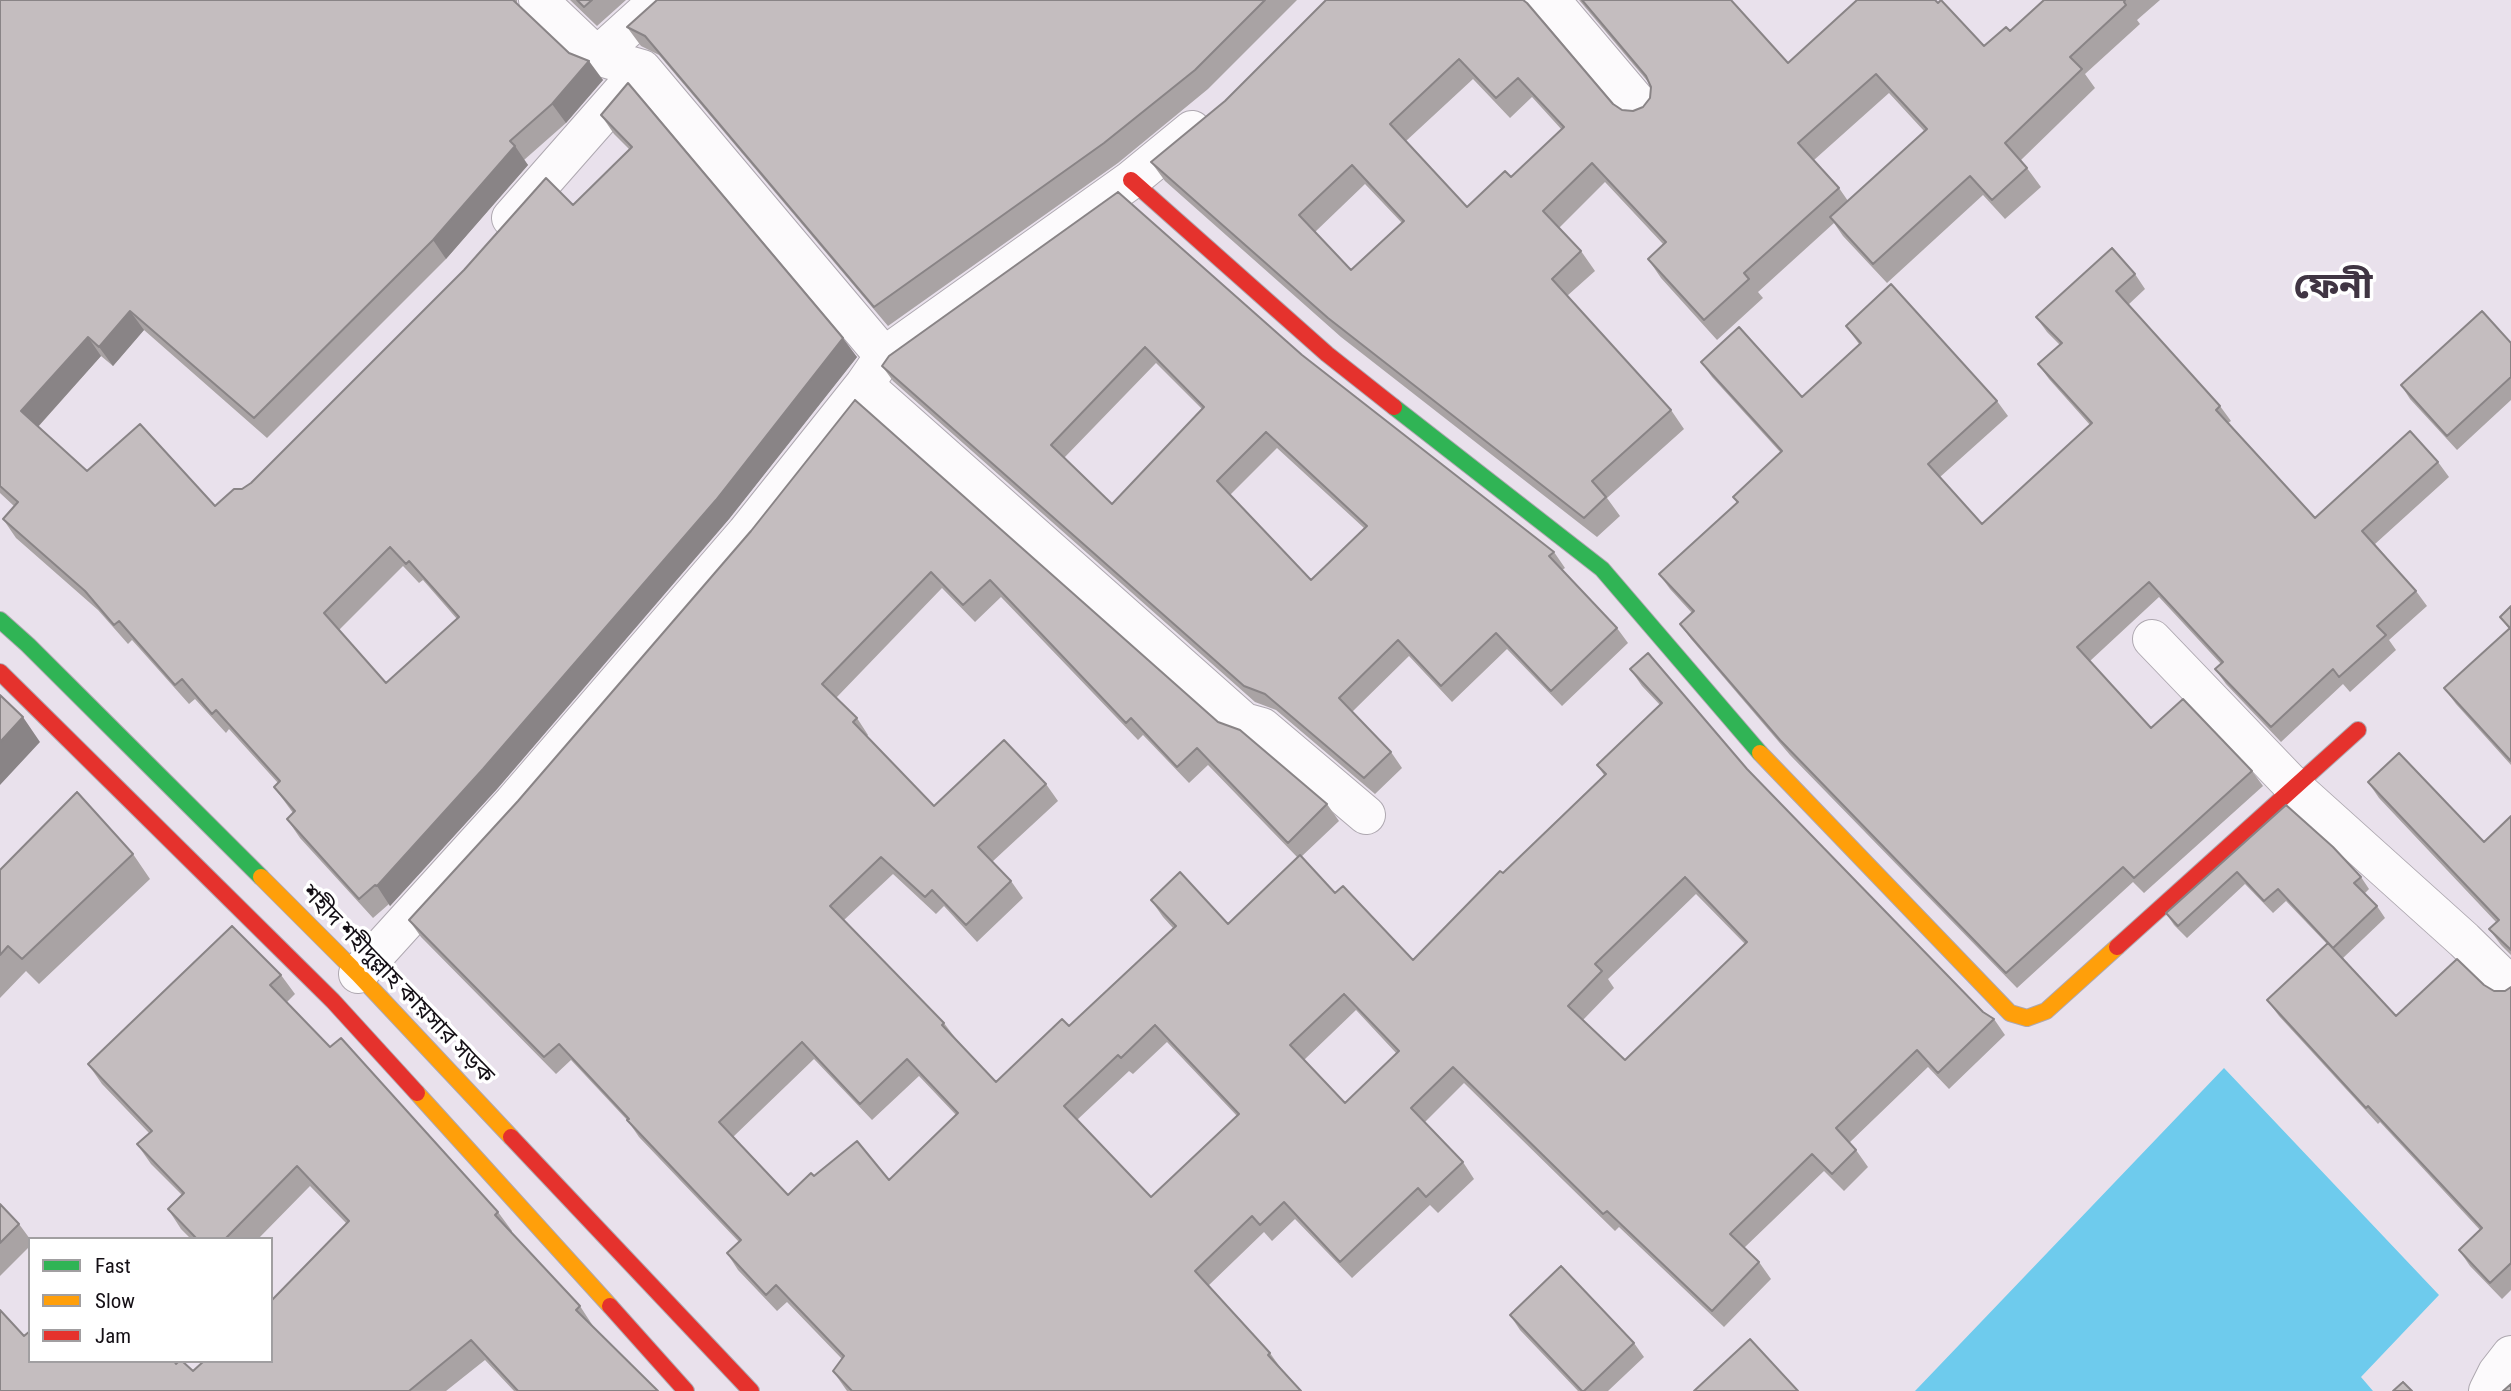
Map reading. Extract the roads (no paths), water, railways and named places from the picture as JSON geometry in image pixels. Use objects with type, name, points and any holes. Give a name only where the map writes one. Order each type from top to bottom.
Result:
[{"type":"main road","points":[[1131,180],[1328,354],[1602,569],[1774,770],[2010,1013],[2027,1018],[2046,1011],[2358,730]]},
{"type":"main road","name":"শহীদ শহীদুল্লাহ কায়সার সড়ক","points":[[0,620],[358,974],[751,1391]]},
{"type":"main road","points":[[0,671],[333,1001],[686,1391]]},
{"type":"street","points":[[538,0],[597,56],[642,69],[874,370],[1244,722],[1262,727],[1366,815]]},
{"type":"street","points":[[597,56],[659,0]]},
{"type":"street","points":[[1545,0],[1554,4],[1643,109]]},
{"type":"street","points":[[489,243],[642,69]]},
{"type":"street","points":[[358,974],[513,803],[747,533],[874,370],[1131,180],[1223,105]]},
{"type":"street","points":[[2152,639],[2295,788],[2464,940],[2511,986]]},
{"type":"street","points":[[2488,1391],[2497,1373],[2511,1355]]},
{"type":"water","points":[[2224,1068],[2439,1295],[2361,1377],[2373,1391],[1915,1391]]},
{"type":"district","name":"ফেনী","points":[[2333,289]]}]
